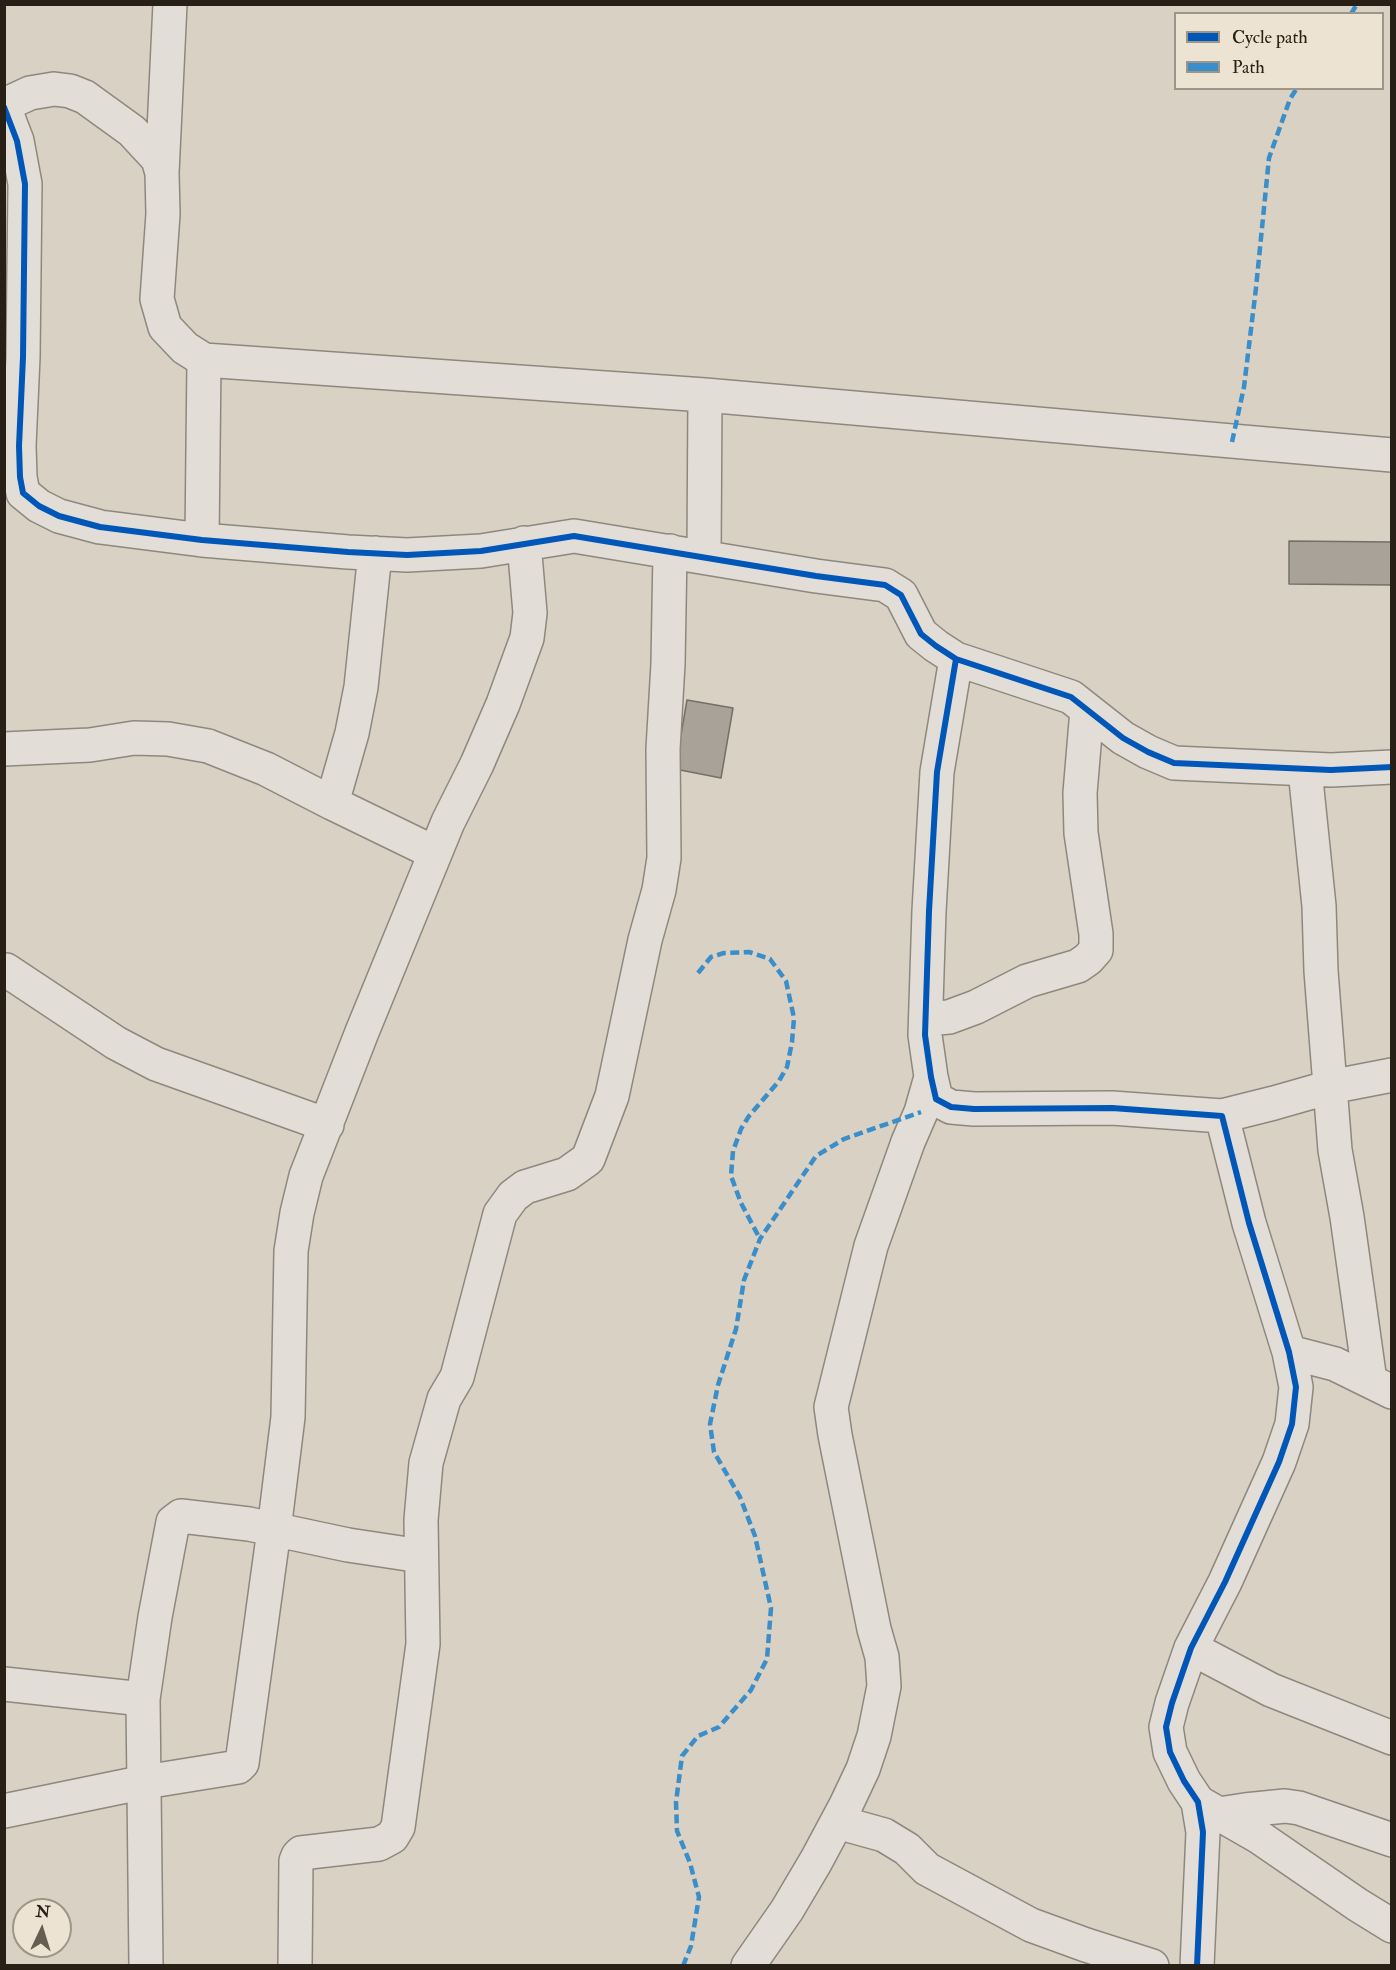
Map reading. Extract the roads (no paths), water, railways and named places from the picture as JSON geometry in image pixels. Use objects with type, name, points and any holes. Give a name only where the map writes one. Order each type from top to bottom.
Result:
[{"type":"street","points":[[170,4],[162,173],[163,214],[157,299],[165,327],[186,348],[204,360],[705,396],[1392,455]]},
{"type":"street","points":[[162,173],[158,159],[146,144],[85,97],[70,91],[54,89],[30,93],[4,106],[11,141],[25,184],[23,357],[19,446],[12,477],[23,493],[39,506],[59,516],[100,527],[202,540],[407,555],[481,551],[574,536],[816,576],[885,585],[901,595],[921,634],[956,659],[1071,697],[1123,738],[1174,763],[1305,770],[1392,767]]},
{"type":"street","points":[[202,540],[204,360]]},
{"type":"street","points":[[704,556],[705,396]]},
{"type":"street","points":[[4,1811],[145,1782],[238,1767],[242,1763],[288,1417],[293,1241],[297,1213],[306,1176],[362,1032],[435,853],[503,704],[527,638],[530,613],[524,543]]},
{"type":"street","points":[[295,1965],[296,1861],[298,1856],[301,1853],[379,1844],[392,1837],[398,1827],[423,1644],[421,1520],[426,1463],[444,1399],[457,1377],[500,1214],[513,1196],[525,1187],[567,1174],[588,1159],[612,1096],[645,940],[659,890],[664,858],[663,749],[668,664],[670,551]]},
{"type":"street","points":[[332,803],[352,733],[361,687],[375,553]]},
{"type":"street","points":[[956,659],[942,740],[935,800],[925,1035],[936,1099],[951,1107],[974,1109],[1112,1108],[1222,1116],[1330,1087],[1392,1075]]},
{"type":"street","points":[[926,1019],[949,1017],[976,1007],[1027,981],[1078,966],[1096,950],[1096,934],[1081,833],[1080,793],[1087,710]]},
{"type":"street","points":[[4,749],[90,745],[134,738],[168,739],[198,744],[238,756],[435,853]]},
{"type":"street","points":[[1305,770],[1318,906],[1335,1150],[1381,1387]]},
{"type":"street","points":[[6,970],[83,1022],[156,1064],[327,1125]]},
{"type":"street","points":[[748,1965],[787,1910],[837,1821],[863,1769],[874,1736],[884,1686],[882,1657],[874,1629],[831,1407],[871,1246],[921,1112],[931,1077]]},
{"type":"street","points":[[1222,1116],[1249,1223],[1289,1352],[1296,1387],[1292,1424],[1274,1473],[1225,1582],[1191,1648],[1172,1702],[1166,1727],[1170,1752],[1184,1781],[1208,1808],[1259,1837],[1392,1926]]},
{"type":"street","points":[[1289,1352],[1335,1364],[1381,1387]]},
{"type":"street","points":[[146,1965],[143,1699],[155,1617],[173,1522],[181,1516],[249,1524],[348,1545],[421,1556]]},
{"type":"street","points":[[1191,1648],[1271,1690],[1392,1738]]},
{"type":"street","points":[[4,1684],[143,1699]]},
{"type":"street","points":[[1208,1808],[1245,1810],[1285,1806],[1299,1808],[1392,1840]]},
{"type":"street","points":[[1197,1965],[1203,1832],[1208,1808]]},
{"type":"street","points":[[837,1821],[884,1835],[907,1849],[927,1869],[1031,1925],[1086,1946],[1152,1965]]}]
